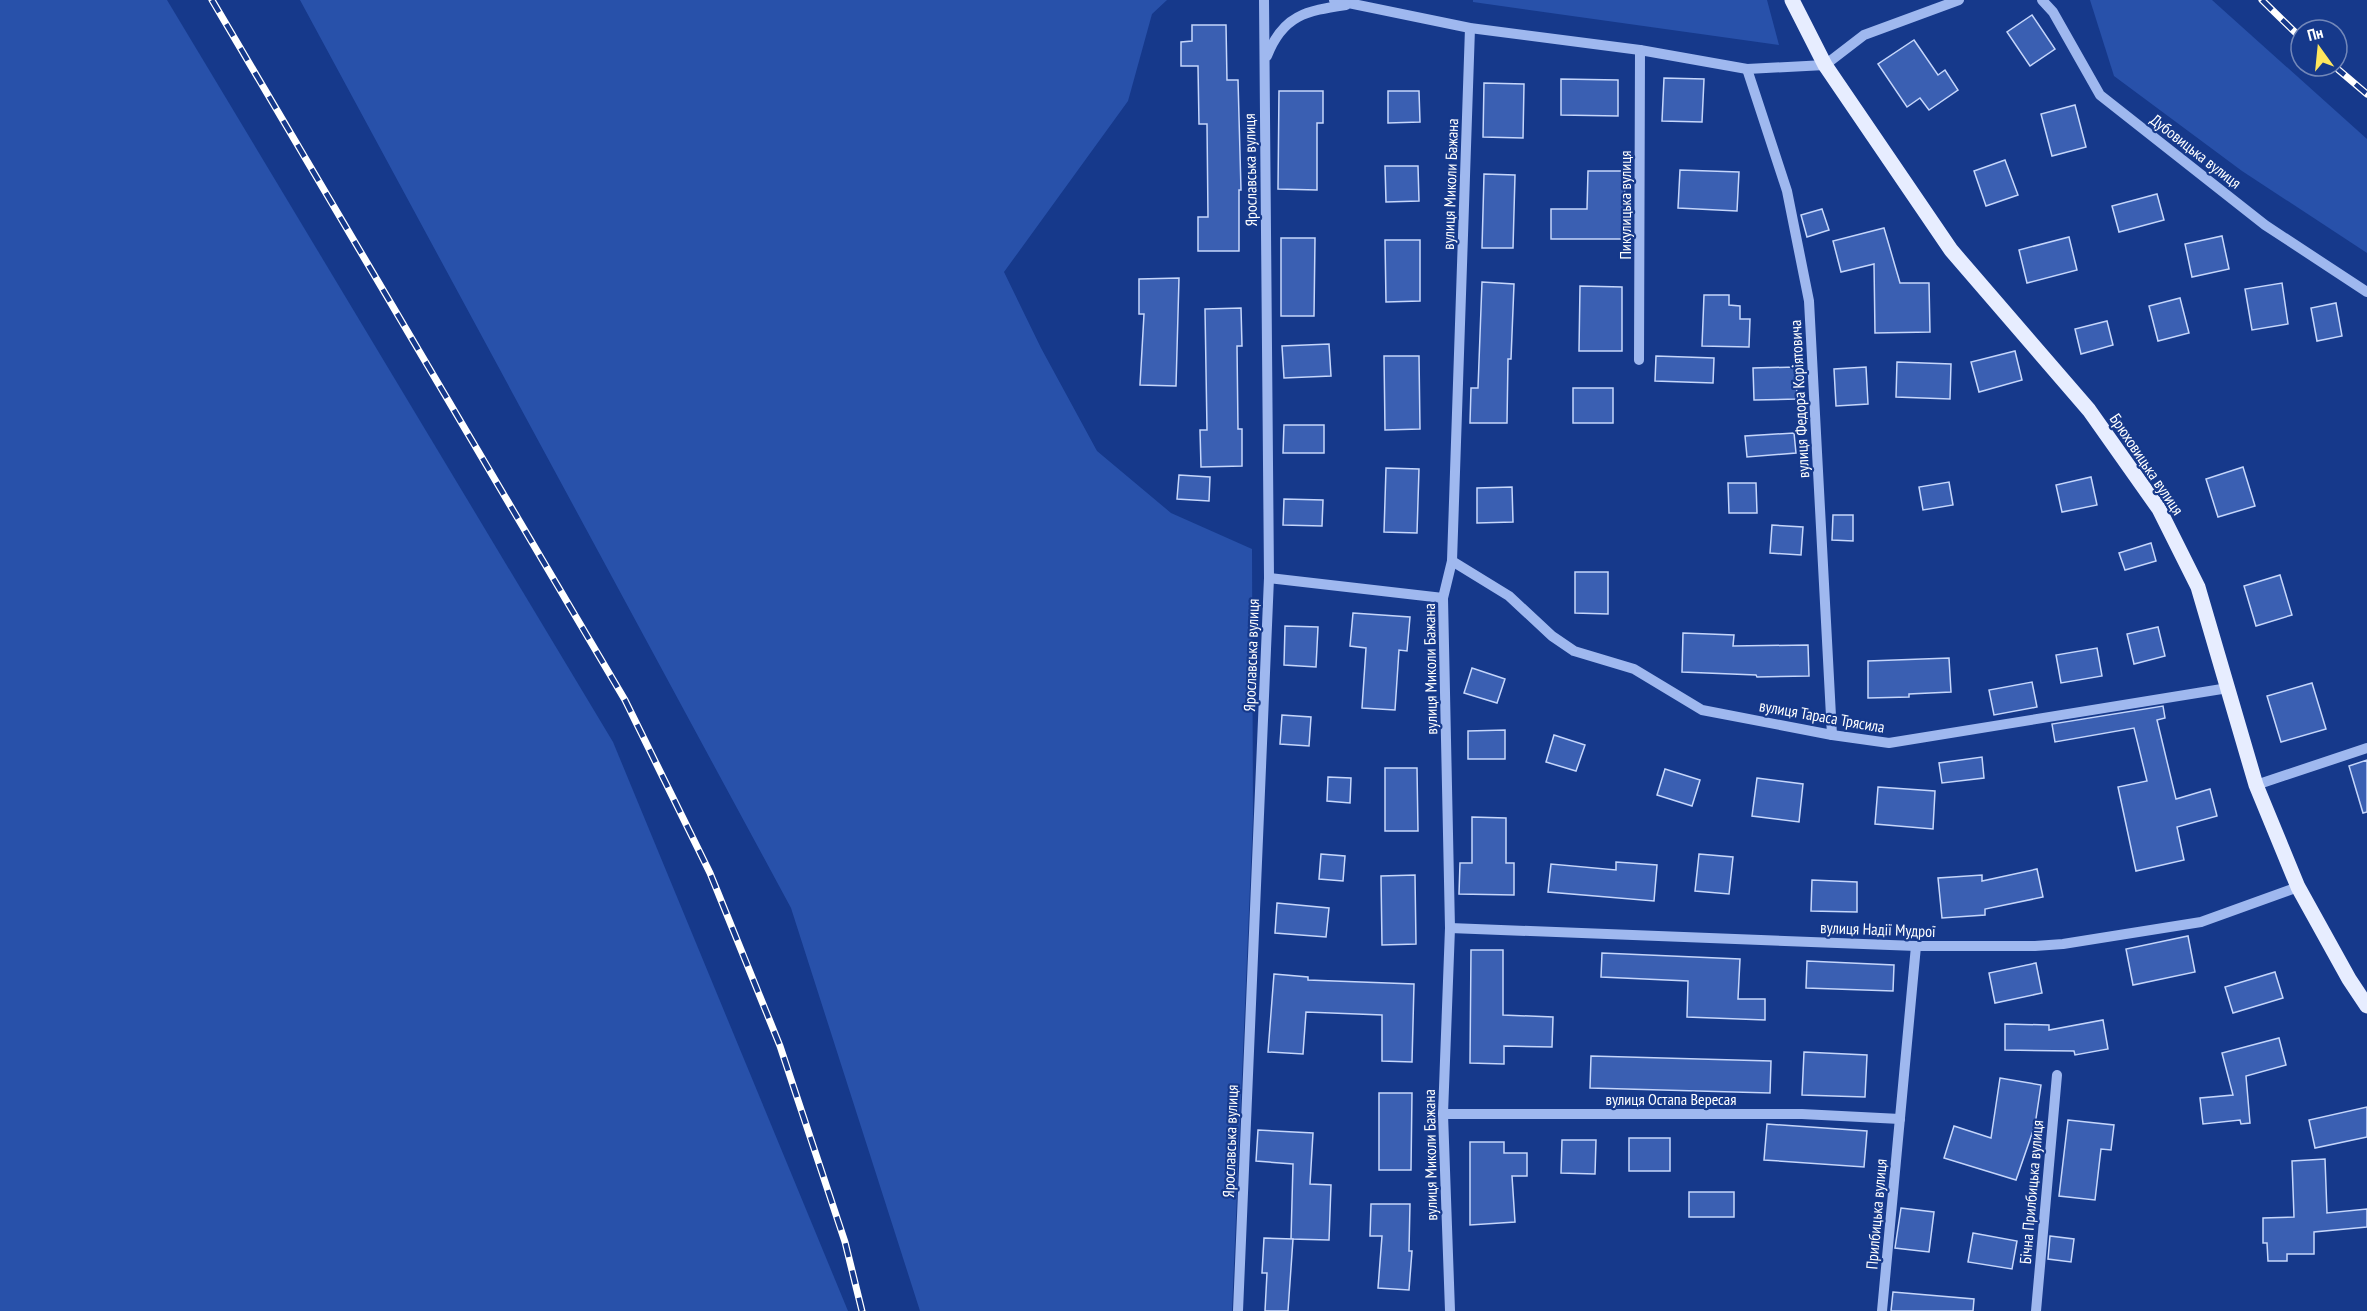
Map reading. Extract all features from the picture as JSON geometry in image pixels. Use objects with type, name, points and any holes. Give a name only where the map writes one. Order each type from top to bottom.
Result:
[{"type":"main road","name":"Брюховицька вулиця","points":[[1792,0],[1825,64],[1952,250],[2089,410],[2159,509],[2198,587],[2256,785],[2298,887],[2367,1006]]},
{"type":"street","name":"Ярославська вулиця","points":[[1238,1311],[1269,578],[1264,0]]},
{"type":"street","points":[[1334,0],[1470,28],[1640,50],[1747,69],[1825,64],[1864,35],[1959,0]]},
{"type":"street","name":"Дубовицька вулиця","points":[[2042,0],[2053,12],[2100,95],[2265,225],[2367,292]]},
{"type":"street","points":[[1264,62],[1274,37],[1295,18],[1311,10],[1351,4]]},
{"type":"street","name":"вулиця Миколи Бажана","points":[[1450,1311],[1443,1114],[1450,928],[1443,598],[1452,561],[1470,28]]},
{"type":"street","name":"Пикулицька вулиця","points":[[1639,360],[1640,50]]},
{"type":"street","name":"вулиця Федора Коріятовича","points":[[1747,69],[1787,191],[1809,301],[1832,735]]},
{"type":"street","name":"вулиця Тараса Трясила","points":[[1452,561],[1509,596],[1552,636],[1574,651],[1634,669],[1702,710],[1832,735],[1889,743],[2228,688]]},
{"type":"street","points":[[1269,578],[1443,598]]},
{"type":"street","points":[[2256,785],[2367,748]]},
{"type":"street","name":"вулиця Надії Мудрої","points":[[1450,928],[1916,946],[2035,946],[2063,944],[2201,922],[2298,887]]},
{"type":"street","name":"Прилбицька вулиця","points":[[1882,1311],[1916,946]]},
{"type":"street","name":"Бічна Прилбицька вулиця","points":[[2036,1311],[2057,1075]]},
{"type":"street","name":"вулиця Остапа Вересая","points":[[1443,1114],[1802,1114],[1900,1119]]},
{"type":"shaded area","points":[[0,0],[167,0],[613,742],[848,1311],[0,1311]]},
{"type":"shaded area","points":[[300,0],[1167,0],[1152,14],[1128,101],[1004,272],[1041,348],[1097,451],[1171,513],[1252,549],[1253,816],[1232,1311],[920,1311],[791,908]]},
{"type":"shaded area","points":[[1473,0],[1767,0],[1779,45],[1473,2]]},
{"type":"shaded area","points":[[2090,0],[2212,0],[2289,69],[2289,78],[2299,78],[2367,139],[2367,253],[2242,171],[2114,76]]},
{"type":"building","points":[[2032,15],[2055,49],[2030,66],[2007,32]]},
{"type":"building","points":[[1192,25],[1226,25],[1227,80],[1238,80],[1241,190],[1239,190],[1239,251],[1198,251],[1198,217],[1208,217],[1207,124],[1199,124],[1198,66],[1181,66],[1181,42],[1192,41]]},
{"type":"building","points":[[1914,40],[1938,75],[1945,70],[1958,90],[1929,110],[1920,98],[1907,107],[1878,64]]},
{"type":"building","points":[[1664,78],[1704,79],[1702,122],[1662,121]]},
{"type":"building","points":[[1561,79],[1618,80],[1618,116],[1561,115]]},
{"type":"building","points":[[1484,83],[1524,84],[1523,138],[1483,137]]},
{"type":"building","points":[[1279,91],[1323,91],[1323,123],[1317,123],[1317,190],[1278,189]]},
{"type":"building","points":[[1388,91],[1419,91],[1420,122],[1388,123]]},
{"type":"building","points":[[2075,105],[2086,147],[2052,156],[2041,114]]},
{"type":"building","points":[[2005,160],[2018,195],[1986,206],[1974,171]]},
{"type":"building","points":[[1385,166],[1418,166],[1419,201],[1386,202]]},
{"type":"building","points":[[1680,170],[1739,172],[1737,211],[1678,208]]},
{"type":"building","points":[[1588,171],[1625,171],[1624,239],[1551,239],[1551,209],[1587,209]]},
{"type":"building","points":[[1484,174],[1515,175],[1513,248],[1482,248]]},
{"type":"building","points":[[2157,194],[2164,220],[2119,232],[2112,206]]},
{"type":"building","points":[[1822,209],[1829,230],[1807,237],[1801,215]]},
{"type":"building","points":[[1884,228],[1900,283],[1929,283],[1930,332],[1875,333],[1874,264],[1841,272],[1833,241]]},
{"type":"building","points":[[2222,236],[2229,269],[2192,277],[2185,244]]},
{"type":"building","points":[[2069,237],[2077,270],[2027,283],[2019,250]]},
{"type":"building","points":[[1281,238],[1315,238],[1314,316],[1281,316]]},
{"type":"building","points":[[1385,240],[1420,240],[1420,301],[1386,302]]},
{"type":"building","points":[[1179,278],[1176,386],[1140,385],[1144,314],[1139,314],[1139,279]]},
{"type":"building","points":[[1482,282],[1514,284],[1511,359],[1508,359],[1507,423],[1470,423],[1471,388],[1478,388]]},
{"type":"building","points":[[2282,283],[2288,324],[2252,330],[2245,289]]},
{"type":"building","points":[[1580,286],[1622,287],[1622,351],[1579,351]]},
{"type":"building","points":[[1704,295],[1729,295],[1729,305],[1740,306],[1740,319],[1750,319],[1749,347],[1702,346]]},
{"type":"building","points":[[2180,298],[2189,333],[2158,341],[2149,306]]},
{"type":"building","points":[[2336,303],[2342,336],[2317,341],[2311,308]]},
{"type":"building","points":[[1241,308],[1242,346],[1237,346],[1238,429],[1242,429],[1242,466],[1201,467],[1200,430],[1207,430],[1205,309]]},
{"type":"building","points":[[2107,321],[2113,345],[2081,354],[2075,329]]},
{"type":"building","points":[[1329,344],[1331,376],[1284,378],[1282,346]]},
{"type":"building","points":[[2015,351],[2022,380],[1979,392],[1971,362]]},
{"type":"building","points":[[1384,356],[1419,356],[1420,429],[1385,430]]},
{"type":"building","points":[[1656,356],[1714,358],[1713,383],[1655,381]]},
{"type":"building","points":[[1897,362],[1951,364],[1950,399],[1896,397]]},
{"type":"building","points":[[1796,367],[1797,399],[1754,400],[1753,368]]},
{"type":"building","points":[[1866,367],[1868,404],[1836,406],[1834,369]]},
{"type":"building","points":[[1573,388],[1613,388],[1613,423],[1573,423]]},
{"type":"building","points":[[1284,425],[1324,425],[1324,453],[1283,453]]},
{"type":"building","points":[[1794,433],[1796,453],[1747,457],[1745,436]]},
{"type":"building","points":[[2243,467],[2255,506],[2218,517],[2206,479]]},
{"type":"building","points":[[1386,468],[1419,469],[1417,533],[1384,532]]},
{"type":"building","points":[[1179,475],[1210,477],[1209,501],[1177,499]]},
{"type":"building","points":[[2091,477],[2097,505],[2062,512],[2056,485]]},
{"type":"building","points":[[1949,482],[1953,505],[1923,510],[1919,487]]},
{"type":"building","points":[[1728,483],[1756,483],[1757,513],[1729,513]]},
{"type":"building","points":[[1512,487],[1513,522],[1477,523],[1477,488]]},
{"type":"building","points":[[1284,499],[1323,500],[1322,526],[1283,525]]},
{"type":"building","points":[[1833,515],[1853,515],[1853,541],[1832,540]]},
{"type":"building","points":[[1772,525],[1803,527],[1801,555],[1770,553]]},
{"type":"building","points":[[2151,543],[2156,561],[2125,570],[2119,553]]},
{"type":"building","points":[[1575,572],[1608,572],[1608,614],[1575,613]]},
{"type":"building","points":[[2280,575],[2292,615],[2256,626],[2244,586]]},
{"type":"building","points":[[1353,613],[1410,617],[1407,651],[1399,650],[1395,710],[1362,708],[1366,648],[1350,646]]},
{"type":"building","points":[[1285,626],[1318,627],[1316,667],[1284,665]]},
{"type":"building","points":[[2158,627],[2165,656],[2134,664],[2127,634]]},
{"type":"building","points":[[1683,633],[1734,635],[1733,646],[1808,645],[1809,676],[1757,677],[1756,675],[1682,672]]},
{"type":"building","points":[[2097,648],[2102,676],[2061,683],[2056,655]]},
{"type":"building","points":[[1949,658],[1951,692],[1909,694],[1909,697],[1868,698],[1868,661]]},
{"type":"building","points":[[1472,668],[1505,679],[1497,703],[1464,693]]},
{"type":"building","points":[[2032,682],[2037,707],[1994,715],[1989,690]]},
{"type":"building","points":[[2312,683],[2326,729],[2281,742],[2267,696]]},
{"type":"building","points":[[2163,706],[2165,718],[2157,720],[2176,799],[2210,789],[2217,816],[2177,827],[2184,860],[2136,871],[2118,787],[2147,781],[2134,728],[2055,742],[2052,724]]},
{"type":"building","points":[[1282,715],[1311,717],[1309,746],[1280,744]]},
{"type":"building","points":[[1505,730],[1505,759],[1468,759],[1468,731]]},
{"type":"building","points":[[1554,735],[1585,745],[1576,771],[1546,762]]},
{"type":"building","points":[[1982,757],[1984,778],[1942,783],[1939,763]]},
{"type":"building","points":[[2367,760],[2367,812],[2363,813],[2349,766]]},
{"type":"building","points":[[1385,768],[1417,768],[1418,831],[1385,831]]},
{"type":"building","points":[[1665,769],[1700,780],[1692,806],[1657,795]]},
{"type":"building","points":[[1328,777],[1351,778],[1350,803],[1327,801]]},
{"type":"building","points":[[1757,778],[1803,784],[1799,822],[1752,816]]},
{"type":"building","points":[[1878,787],[1935,791],[1933,829],[1875,824]]},
{"type":"building","points":[[1472,817],[1506,818],[1506,863],[1514,863],[1514,895],[1459,894],[1460,863],[1472,863]]},
{"type":"building","points":[[1321,854],[1345,856],[1343,881],[1319,879]]},
{"type":"building","points":[[1699,854],[1733,857],[1729,894],[1695,891]]},
{"type":"building","points":[[1616,862],[1657,865],[1654,901],[1548,892],[1551,864],[1616,870]]},
{"type":"building","points":[[2037,869],[2043,897],[1985,909],[1985,915],[1942,918],[1938,878],[1982,875],[1982,881]]},
{"type":"building","points":[[1415,875],[1416,944],[1382,945],[1381,876]]},
{"type":"building","points":[[1812,880],[1857,882],[1857,912],[1811,911]]},
{"type":"building","points":[[1277,903],[1329,908],[1326,937],[1275,933]]},
{"type":"building","points":[[2188,936],[2195,972],[2133,985],[2126,949]]},
{"type":"building","points":[[1471,950],[1503,950],[1503,1015],[1553,1017],[1552,1047],[1504,1046],[1504,1064],[1470,1063]]},
{"type":"building","points":[[1602,953],[1740,959],[1738,999],[1765,999],[1765,1020],[1687,1017],[1688,981],[1601,977]]},
{"type":"building","points":[[1807,961],[1894,965],[1893,991],[1806,988]]},
{"type":"building","points":[[2036,963],[2042,993],[1995,1003],[1989,973]]},
{"type":"building","points":[[2275,972],[2283,998],[2233,1013],[2225,987]]},
{"type":"building","points":[[1274,974],[1308,977],[1308,980],[1414,984],[1412,1062],[1382,1061],[1382,1015],[1306,1012],[1303,1054],[1268,1052]]},
{"type":"building","points":[[2103,1020],[2108,1049],[2075,1055],[2074,1051],[2005,1050],[2005,1024],[2049,1025],[2049,1030]]},
{"type":"building","points":[[2279,1038],[2286,1065],[2246,1076],[2250,1123],[2241,1124],[2240,1120],[2203,1124],[2200,1098],[2233,1095],[2222,1053]]},
{"type":"building","points":[[1804,1052],[1867,1055],[1865,1097],[1802,1095]]},
{"type":"building","points":[[1591,1056],[1771,1061],[1770,1093],[1590,1088]]},
{"type":"building","points":[[2000,1078],[2041,1085],[2035,1125],[2016,1180],[1944,1158],[1954,1126],[1991,1138]]},
{"type":"building","points":[[1379,1093],[1412,1093],[1411,1170],[1379,1170]]},
{"type":"building","points":[[2367,1107],[2367,1137],[2315,1148],[2309,1120]]},
{"type":"building","points":[[2068,1120],[2114,1125],[2111,1150],[2101,1149],[2095,1200],[2059,1196]]},
{"type":"building","points":[[1767,1124],[1867,1131],[1864,1167],[1764,1160]]},
{"type":"building","points":[[1258,1130],[1313,1133],[1310,1184],[1331,1185],[1329,1240],[1291,1239],[1293,1164],[1256,1161]]},
{"type":"building","points":[[1629,1138],[1670,1138],[1670,1171],[1629,1171]]},
{"type":"building","points":[[1562,1140],[1596,1140],[1595,1174],[1561,1173]]},
{"type":"building","points":[[1470,1142],[1504,1142],[1504,1153],[1527,1153],[1527,1176],[1512,1176],[1515,1222],[1470,1225]]},
{"type":"building","points":[[2325,1159],[2327,1213],[2367,1209],[2367,1227],[2314,1232],[2314,1254],[2287,1254],[2287,1261],[2268,1261],[2267,1243],[2263,1243],[2263,1218],[2294,1217],[2292,1161]]},
{"type":"building","points":[[1689,1192],[1734,1192],[1734,1217],[1689,1217]]},
{"type":"building","points":[[1371,1204],[1410,1204],[1409,1251],[1412,1251],[1409,1290],[1378,1288],[1382,1236],[1370,1236]]},
{"type":"building","points":[[1901,1208],[1934,1212],[1929,1252],[1895,1248]]},
{"type":"building","points":[[1973,1233],[2017,1241],[2012,1269],[1968,1262]]},
{"type":"building","points":[[2050,1236],[2074,1239],[2071,1262],[2048,1259]]},
{"type":"building","points":[[1264,1238],[1293,1239],[1288,1311],[1265,1311],[1267,1273],[1262,1273]]},
{"type":"building","points":[[1893,1292],[1974,1299],[1973,1311],[1891,1311]]},
{"type":"railway","points":[[212,0],[625,700],[710,873],[780,1046],[845,1242],[862,1311]]},
{"type":"railway","points":[[2262,0],[2289,26]]},
{"type":"railway","points":[[2348,78],[2367,94]]}]
